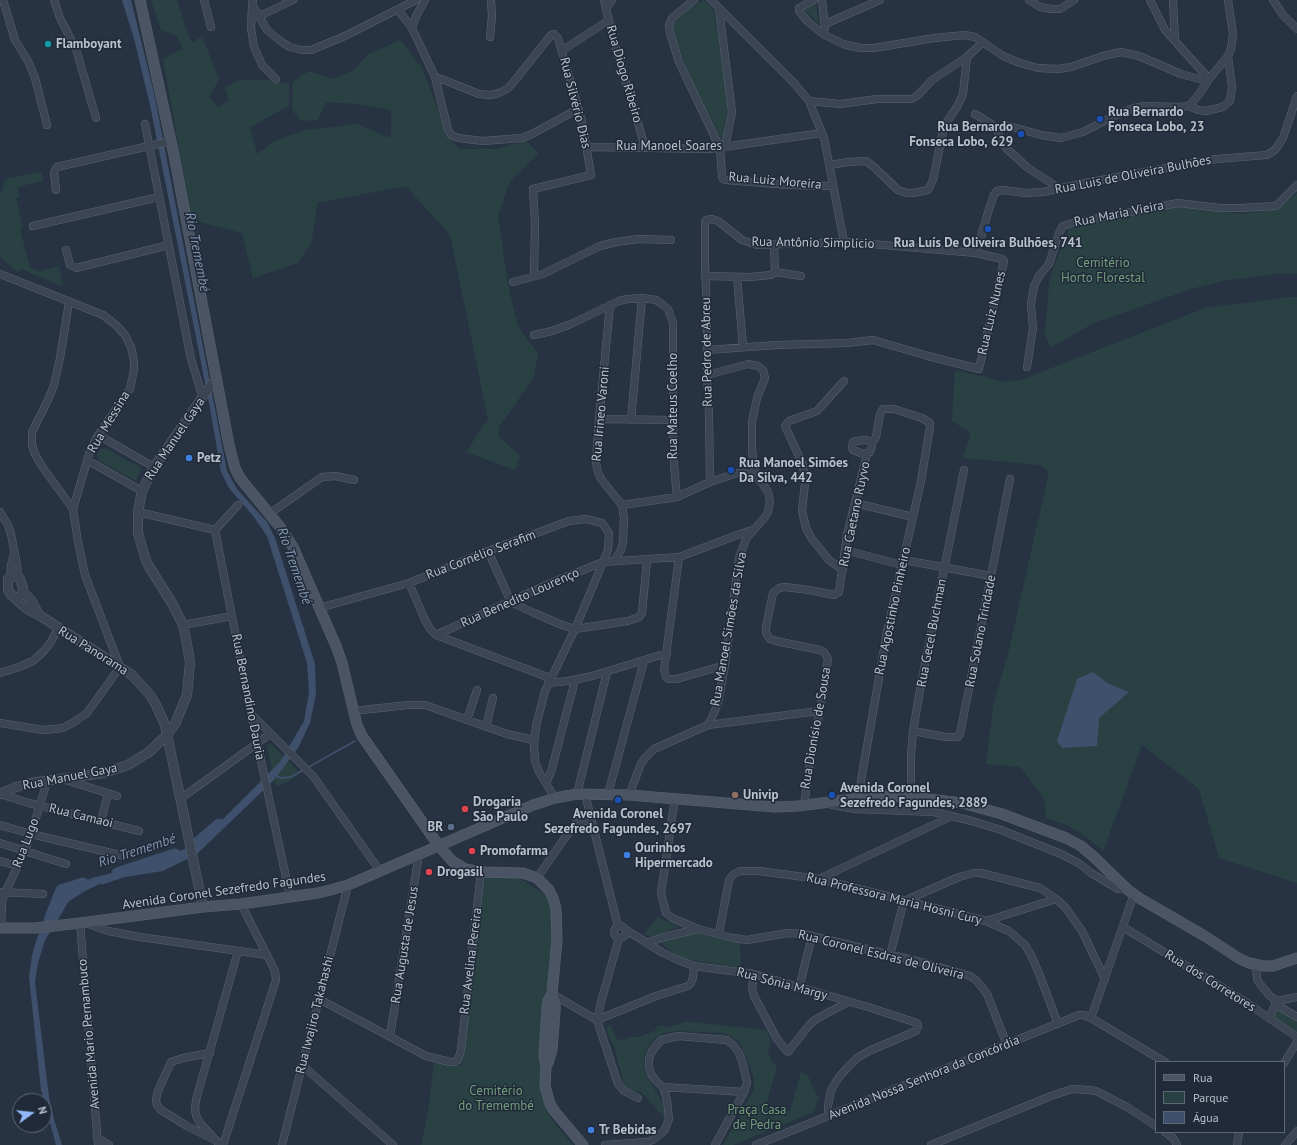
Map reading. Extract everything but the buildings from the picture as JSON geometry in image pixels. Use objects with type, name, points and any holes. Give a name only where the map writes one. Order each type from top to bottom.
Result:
[{"type":"main road","points":[[140,0],[215,382],[235,468],[240,478],[284,533],[293,547],[336,646],[342,663],[357,725],[369,746],[439,846],[458,866],[465,870],[523,873],[537,878],[549,890],[556,909],[557,940],[552,994],[555,1003],[555,1011],[552,1046],[546,1067],[545,1086],[550,1104],[582,1145]]},
{"type":"main road","name":"Avenida Coronel Sezefredo Fagundes","points":[[1,928],[60,926],[318,893],[348,885],[533,805],[555,798],[581,794],[630,795],[775,806],[804,805],[877,796],[911,797],[962,803],[982,808],[1066,838],[1081,846],[1130,891],[1240,959],[1256,965],[1273,966],[1297,958]]},
{"type":"street","points":[[3,0],[15,40],[28,62],[35,78],[47,125]]},
{"type":"street","points":[[54,0],[60,18],[76,49],[96,118]]},
{"type":"street","points":[[204,0],[211,27]]},
{"type":"street","points":[[257,15],[264,14],[294,0]]},
{"type":"street","points":[[253,2],[257,15],[267,30],[290,47],[301,50],[311,50],[345,36],[416,0]]},
{"type":"street","points":[[412,28],[412,24],[426,0]]},
{"type":"street","points":[[490,37],[492,16],[491,0]]},
{"type":"street","name":"Rua Diogo Ribeiro","points":[[604,0],[622,71],[645,147]]},
{"type":"street","points":[[606,9],[612,0]]},
{"type":"street","points":[[694,0],[672,18],[669,26],[670,33],[679,62],[722,147]]},
{"type":"street","points":[[710,0],[794,83],[809,102],[822,133],[830,165],[844,242]]},
{"type":"street","points":[[814,0],[799,7],[799,10],[813,27],[843,44],[861,48],[874,48],[960,35],[970,36],[983,42],[1003,56],[1038,68],[1058,69],[1071,67],[1103,56],[1121,52],[1133,55],[1181,74],[1208,80]]},
{"type":"street","points":[[822,0],[827,36]]},
{"type":"street","points":[[825,24],[880,0]]},
{"type":"street","points":[[1029,0],[1040,7],[1051,10],[1060,9],[1073,0]]},
{"type":"street","points":[[1150,0],[1165,30],[1208,80]]},
{"type":"street","points":[[1173,0],[1175,41]]},
{"type":"street","points":[[1189,106],[1228,56],[1232,48],[1233,34],[1228,0]]},
{"type":"street","points":[[1273,0],[1283,15],[1297,29]]},
{"type":"street","points":[[253,2],[251,28],[254,47],[262,64],[276,79]]},
{"type":"street","points":[[718,9],[732,112],[722,147]]},
{"type":"street","points":[[398,10],[412,28],[435,78],[448,130],[451,135],[458,138],[483,141],[522,138],[578,109]]},
{"type":"street","points":[[563,50],[609,20]]},
{"type":"street","name":"Rua Silvério Dias","points":[[435,78],[479,94],[491,95],[499,93],[507,89],[512,84],[553,34],[555,34],[558,38],[563,50],[587,146],[591,176],[533,189],[535,224],[534,276]]},
{"type":"street","points":[[809,102],[840,104],[878,99],[912,99],[918,95],[932,80],[967,57],[983,42]]},
{"type":"street","points":[[999,129],[1002,126],[1009,126],[1041,135],[1061,138],[1092,129],[1118,114],[1134,108],[1145,106],[1189,106],[1198,110],[1206,111],[1223,107],[1230,101],[1232,87],[1228,56]]},
{"type":"street","points":[[830,165],[848,162],[866,162],[874,166],[898,190],[913,193],[928,190],[933,180],[944,126],[957,108],[963,94],[967,57]]},
{"type":"street","name":"Rua Luis de Oliveira Bulhões","points":[[976,253],[990,206],[997,191],[1002,190],[1036,193],[1216,159],[1267,155],[1275,150],[1284,138],[1297,96]]},
{"type":"street","points":[[975,114],[999,129]]},
{"type":"street","points":[[145,124],[154,145],[159,197],[191,359],[203,397]]},
{"type":"street","points":[[999,129],[998,132],[1001,140],[1007,149],[1028,168],[1059,188]]},
{"type":"street","name":"Rua Manoel Soares","points":[[587,146],[722,147],[822,133]]},
{"type":"street","points":[[56,190],[54,172],[57,167],[168,141]]},
{"type":"street","name":"Rua Luiz Moreira","points":[[722,147],[722,176],[725,180],[790,185],[833,186]]},
{"type":"street","name":"Rua Maria Vieira","points":[[1027,367],[1033,328],[1031,305],[1034,286],[1039,276],[1049,264],[1058,233],[1064,226],[1178,203],[1234,208],[1276,206],[1297,185]]},
{"type":"street","points":[[32,226],[159,197]]},
{"type":"street","name":"Rua Antônio Simplício","points":[[705,222],[706,220],[712,218],[742,240],[757,245],[844,242],[976,253],[1002,259]]},
{"type":"street","name":"Rua Pedro de Abreu","points":[[705,222],[706,350],[710,482]]},
{"type":"street","points":[[513,282],[553,270],[600,246],[639,239],[671,240]]},
{"type":"street","points":[[66,250],[70,265],[76,268],[169,245]]},
{"type":"street","points":[[774,245],[775,272]]},
{"type":"street","name":"Rua Luiz Nunes","points":[[744,347],[847,343],[872,340],[979,369],[1004,262],[1002,259]]},
{"type":"street","points":[[706,276],[761,276],[773,274],[775,272],[801,276]]},
{"type":"street","name":"Rua Messina","points":[[0,274],[102,315],[116,325],[125,335],[131,347],[134,361],[134,375],[130,389],[98,435],[87,460],[73,509],[85,574],[120,667]]},
{"type":"street","points":[[706,350],[744,347],[737,277]]},
{"type":"street","points":[[534,335],[572,324],[619,301],[642,298],[631,420]]},
{"type":"street","name":"Rua Mateus Coelho","points":[[642,298],[656,300],[664,305],[671,316],[673,329],[674,465],[677,497]]},
{"type":"street","points":[[69,302],[54,385],[32,432],[32,445],[41,465],[73,509]]},
{"type":"street","name":"Rua Irineo Varoni","points":[[610,306],[596,450],[598,472],[607,488],[622,505]]},
{"type":"street","points":[[615,560],[621,550],[624,530],[622,505],[677,497],[710,482],[738,473],[745,473],[755,476],[752,457],[752,422],[757,398],[765,378],[763,370],[758,366],[748,364],[707,375]]},
{"type":"street","points":[[843,570],[829,560],[812,539],[806,528],[802,510],[804,483],[803,464],[785,426],[789,421],[818,411],[844,381]]},
{"type":"street","name":"Rua Manuel Gaya","points":[[0,794],[16,787],[47,780],[104,773],[128,765],[149,752],[166,736],[175,724],[187,695],[190,662],[187,644],[183,625],[173,605],[152,572],[144,554],[138,533],[138,512],[142,491],[154,467],[215,382]]},
{"type":"street","name":"Rua Caetano Ruyvo","points":[[872,443],[876,437],[880,414],[883,409]]},
{"type":"street","name":"Rua Agostinho Pinheiro","points":[[858,798],[884,648],[921,481],[931,425],[922,418],[894,409],[883,409]]},
{"type":"street","points":[[600,419],[673,420]]},
{"type":"street","points":[[98,435],[154,467]]},
{"type":"street","points":[[856,440],[866,440],[872,443],[871,450],[867,454],[855,452],[852,444],[856,440]]},
{"type":"street","name":"Rua Caetano Ruyvo","points":[[834,595],[839,592],[845,550],[867,454]]},
{"type":"street","points":[[87,460],[142,491]]},
{"type":"street","name":"Rua Gecel Buchman","points":[[911,797],[911,748],[913,731],[964,470]]},
{"type":"street","points":[[269,514],[308,485],[322,477],[336,476],[354,480]]},
{"type":"street","name":"Rua Manoel Simões da Silva","points":[[708,725],[718,703],[725,665],[739,558],[746,539],[768,512],[770,501],[766,489],[755,476]]},
{"type":"street","name":"Rua Solano Trindade","points":[[913,731],[946,737],[958,737],[960,734],[1010,479]]},
{"type":"street","points":[[855,503],[913,517]]},
{"type":"street","points":[[138,512],[215,530],[238,505]]},
{"type":"street","points":[[0,512],[8,525],[14,554],[8,589],[13,597],[26,608],[39,616]]},
{"type":"street","name":"Rua Cornélio Serafim","points":[[320,608],[409,583],[488,551],[569,521],[586,519],[602,523],[608,533],[608,550],[575,628],[549,681],[538,716],[534,740],[536,766],[555,798]]},
{"type":"street","name":"Rua Bernandino Dauria","points":[[215,530],[257,744],[290,896]]},
{"type":"street","name":"Rua Benedito Lourenço","points":[[436,634],[558,580],[604,562],[615,560],[647,560],[679,557],[752,530]]},
{"type":"street","points":[[845,550],[903,562],[991,576]]},
{"type":"street","points":[[488,551],[511,602],[534,614],[562,625],[575,628],[628,621],[639,617],[642,612],[647,560]]},
{"type":"street","points":[[679,557],[664,670],[666,677],[668,679],[677,679],[725,665]]},
{"type":"street","name":"Rua Panorama","points":[[9,580],[22,583],[23,592],[31,600],[39,616],[132,675],[150,696],[161,714],[203,907]]},
{"type":"street","points":[[409,583],[425,620],[430,629],[436,634],[549,681],[575,680],[607,672],[667,653]]},
{"type":"street","name":"Rua Dionísio de Sousa","points":[[804,805],[810,761],[828,662],[827,656],[820,650],[776,642],[770,639],[766,633],[766,627],[772,598],[774,593],[779,588],[785,587],[809,590],[834,595]]},
{"type":"street","points":[[0,595],[19,597],[23,592]]},
{"type":"street","points":[[183,625],[232,616]]},
{"type":"street","points":[[0,673],[32,661],[44,651],[51,642],[58,628]]},
{"type":"street","points":[[608,794],[644,661]]},
{"type":"street","points":[[0,723],[43,730],[63,728],[74,722],[91,709],[120,667]]},
{"type":"street","points":[[607,672],[581,794],[592,820],[618,926],[614,933],[620,938]]},
{"type":"street","points":[[546,783],[551,772],[575,680]]},
{"type":"street","points":[[467,720],[477,690]]},
{"type":"street","points":[[486,727],[493,698]]},
{"type":"street","points":[[353,711],[418,704],[506,734],[534,740]]},
{"type":"street","points":[[630,795],[641,764],[654,749],[708,725],[819,711]]},
{"type":"street","points":[[251,714],[313,776],[380,871]]},
{"type":"street","points":[[180,799],[257,744],[272,736]]},
{"type":"street","points":[[62,779],[117,796]]},
{"type":"street","name":"Rua Lugo","points":[[1,928],[2,892],[18,866],[25,850],[47,780]]},
{"type":"street","name":"Rua Camaoi","points":[[0,794],[139,830]]},
{"type":"street","points":[[101,821],[108,794]]},
{"type":"street","name":"Rua Coronel Esdras de Oliveira","points":[[675,798],[661,893],[666,912],[677,920],[698,929],[719,933],[734,938],[747,940],[788,933],[804,934],[970,976],[977,981],[987,994],[1007,1045]]},
{"type":"street","points":[[823,802],[854,809],[934,812],[1001,830],[1061,854],[1080,864],[1114,887],[1130,891],[1123,927],[1091,1018],[1164,1061]]},
{"type":"street","points":[[819,879],[952,816]]},
{"type":"street","points":[[537,878],[576,823],[592,820]]},
{"type":"street","points":[[0,825],[31,834],[124,856]]},
{"type":"street","points":[[0,843],[66,864]]},
{"type":"street","name":"Rua Augusta de Jesus","points":[[390,1036],[419,854]]},
{"type":"street","points":[[0,861],[18,866]]},
{"type":"street","name":"Rua Professora Maria Hosni Cury","points":[[719,933],[729,880],[734,874],[740,871],[759,871],[819,879],[986,921],[1009,931],[1025,945],[1040,976],[1058,1024]]},
{"type":"street","name":"Rua Avelina Pereira","points":[[390,1036],[423,1054],[445,1061],[455,1062],[458,1060],[461,1050],[481,872]]},
{"type":"street","points":[[890,955],[904,901],[946,882],[974,873],[985,874],[1040,888],[1056,899],[1065,907],[1082,931],[1105,978]]},
{"type":"street","name":"Rua Iwajiro Takahashi","points":[[282,1145],[348,885]]},
{"type":"street","points":[[2,892],[43,894]]},
{"type":"street","points":[[986,921],[1056,899]]},
{"type":"street","points":[[223,1145],[276,980],[275,972],[241,904]]},
{"type":"street","points":[[110,920],[113,929],[116,932]]},
{"type":"street","points":[[83,923],[116,932],[267,955]]},
{"type":"street","name":"Avenida Mario Pernambuco","points":[[83,923],[98,1142]]},
{"type":"street","name":"Rua Sônia Margy","points":[[618,926],[624,926],[626,930],[646,943],[678,960],[694,966],[754,974],[916,1022],[918,1025],[918,1029],[916,1031],[869,1051],[857,1058],[848,1066],[831,1090],[828,1116]]},
{"type":"street","name":"Rua dos Corretores","points":[[1123,927],[1297,1037]]},
{"type":"street","points":[[646,943],[698,929]]},
{"type":"street","points":[[626,930],[625,936],[620,938],[597,1020],[618,1084],[624,1091],[638,1098]]},
{"type":"street","points":[[799,988],[812,936]]},
{"type":"street","points":[[220,1145],[200,1123],[196,1116],[195,1109],[196,1100],[238,951]]},
{"type":"street","points":[[1256,965],[1257,979],[1263,990],[1276,1002],[1297,1017]]},
{"type":"street","points":[[552,994],[597,1020],[688,986],[691,983],[694,966]]},
{"type":"street","points":[[754,974],[752,988],[754,996],[781,1045],[788,1052],[810,1024],[848,1002]]},
{"type":"street","points":[[1276,1002],[1297,997]]},
{"type":"street","points":[[319,1000],[390,1036]]},
{"type":"street","points":[[1270,1019],[1276,1002]]},
{"type":"street","name":"Avenida Nossa Senhora da Concórdia","points":[[756,1145],[1079,1015],[1084,1015],[1091,1018]]},
{"type":"street","points":[[714,1145],[744,1092],[747,1083],[746,1073],[739,1053],[727,1040],[694,1036],[664,1038],[652,1051],[649,1059],[651,1074],[663,1087],[744,1092]]},
{"type":"street","points":[[1285,1061],[1297,1042]]},
{"type":"street","points":[[210,1053],[171,1062],[156,1099],[157,1105],[161,1110],[187,1126],[214,1139]]},
{"type":"street","points":[[303,1066],[393,1145]]},
{"type":"street","points":[[606,1145],[646,1142],[653,1140],[659,1135],[667,1126],[669,1118],[663,1087]]},
{"type":"street","points":[[931,1145],[1072,1089],[1096,1091],[1127,1107],[1155,1125]]},
{"type":"street","points":[[1285,1145],[1297,1131]]},
{"type":"street","points":[[1166,1133],[1173,1138],[1177,1145]]},
{"type":"street","points":[[1237,1145],[1239,1133]]},
{"type":"street","points":[[98,1142],[109,1145]]},
{"type":"green space","points":[[151,0],[177,0],[185,27],[192,43],[202,36],[219,80],[209,97],[218,107],[229,101],[225,88],[238,80],[268,80],[289,84],[289,106],[250,127],[257,154],[275,141],[305,130],[357,124],[391,138],[391,110],[357,104],[326,102],[318,120],[301,121],[292,110],[293,82],[309,71],[332,79],[354,70],[367,55],[400,40],[422,68],[440,115],[445,135],[460,149],[498,149],[526,141],[539,153],[510,181],[498,216],[508,285],[518,326],[538,354],[534,377],[499,427],[499,437],[520,456],[515,470],[466,452],[488,419],[450,235],[406,186],[317,203],[312,241],[298,263],[253,278],[242,233],[192,220],[163,59],[183,49],[177,36],[161,30]]},
{"type":"green space","points":[[704,0],[714,11],[727,98],[728,107],[722,141],[690,76],[674,33],[674,27],[677,20],[689,9]]},
{"type":"green space","points":[[816,4],[819,22],[818,23],[804,10]]},
{"type":"green space","points":[[41,172],[43,181],[17,187],[20,197],[16,198],[23,228],[20,229],[30,268],[40,271],[59,266],[63,287],[20,268],[20,272],[4,261],[0,256],[0,193],[1,194],[5,179]]},
{"type":"green space","name":"Cemitério Horto Florestal","points":[[1297,193],[1297,274],[1277,274],[1227,280],[1191,289],[1094,323],[1051,347],[1045,335],[1049,284],[1053,269],[1069,229],[1176,207],[1243,214],[1277,208]]},
{"type":"green space","points":[[1297,297],[1297,883],[1219,858],[1199,789],[1142,745],[1103,851],[1089,839],[1069,826],[1046,818],[1044,798],[1020,767],[986,764],[993,707],[1009,650],[1049,472],[1040,465],[963,458],[971,433],[952,421],[955,370],[1005,382],[1021,380],[1205,308]]},
{"type":"green space","points":[[105,448],[141,468],[136,481],[100,461],[97,454],[100,450]]},
{"type":"green space","points":[[270,743],[300,773],[289,781],[276,787],[267,746]]},
{"type":"green space","name":"Cemitério do Tremembé","points":[[485,877],[519,878],[543,893],[550,903],[554,920],[542,1089],[549,1115],[573,1145],[421,1145],[428,1113],[434,1062],[460,1066],[462,1065]]},
{"type":"green space","points":[[658,917],[678,927],[653,937],[644,934]]},
{"type":"green space","points":[[696,933],[740,943],[741,968],[678,958],[660,942]]},
{"type":"green space","points":[[1277,1006],[1297,1018],[1297,1035],[1272,1019]]},
{"type":"green space","name":"Praça Casa de Pedra","points":[[685,1022],[766,1030],[771,1041],[768,1054],[772,1062],[777,1066],[766,1105],[790,1111],[801,1072],[808,1076],[814,1090],[816,1091],[815,1094],[819,1096],[814,1112],[733,1145],[723,1145],[754,1090],[754,1079],[750,1066],[740,1043],[730,1036],[723,1033],[677,1031],[664,1033],[656,1037],[646,1051],[644,1058],[645,1073],[663,1103],[665,1113],[664,1117],[641,1092],[631,1091],[624,1086],[614,1045],[609,1038],[606,1027],[610,1025],[618,1041],[630,1037],[638,1037],[657,1030],[656,1027],[664,1025],[666,1028]]},
{"type":"water","points":[[122,0],[131,0],[154,93],[227,471],[237,489],[267,522],[275,538],[315,664],[316,694],[310,723],[298,748],[273,781],[197,854],[163,871],[125,877],[101,885],[102,883],[85,891],[68,902],[45,940],[38,963],[35,982],[49,1093],[42,1093],[29,977],[32,955],[37,938],[43,925],[62,896],[71,887],[92,878],[151,863],[194,845],[206,836],[280,762],[304,721],[309,693],[307,663],[267,536],[254,517],[229,488],[221,472],[210,408],[150,105],[134,39]]},
{"type":"water","points":[[1093,672],[1107,683],[1129,692],[1099,718],[1097,746],[1062,748],[1057,741],[1077,679]]},
{"type":"water","points":[[52,1110],[62,1145],[56,1145],[52,1130]]},
{"type":"waterway","points":[[276,776],[281,778],[291,777],[355,741]]},
{"type":"waterway","name":"Rio Tremembé","points":[[191,848],[219,824]]},
{"type":"waterway","name":"Rio Tremembé","points":[[117,873],[175,854]]},
{"type":"waterway","name":"Rio Tremembé","points":[[49,920],[61,890],[83,883]]},
{"type":"place","name":"Flamboyant","points":[[48,44]]},
{"type":"place","name":"Rua Bernardo Fonseca Lobo, 23","points":[[1100,119]]},
{"type":"place","name":"Rua Bernardo Fonseca Lobo, 629","points":[[1021,134]]},
{"type":"place","name":"Rua Luís De Oliveira Bulhões, 741","points":[[988,229]]},
{"type":"place","name":"Petz","points":[[189,458]]},
{"type":"place","name":"Rua Manoel Simões Da Silva, 442","points":[[731,470]]},
{"type":"place","name":"Univip","points":[[735,795]]},
{"type":"place","name":"Avenida Coronel Sezefredo Fagundes, 2889","points":[[832,795]]},
{"type":"place","name":"Avenida Coronel Sezefredo Fagundes, 2697","points":[[618,800]]},
{"type":"place","name":"Drogaria São Paulo","points":[[465,809]]},
{"type":"place","name":"BR","points":[[451,827]]},
{"type":"place","name":"Promofarma","points":[[472,851]]},
{"type":"place","name":"Ourinhos Hipermercado","points":[[627,855]]},
{"type":"place","name":"Drogasil","points":[[429,872]]},
{"type":"place","name":"Tr Bebidas","points":[[591,1130]]}]
